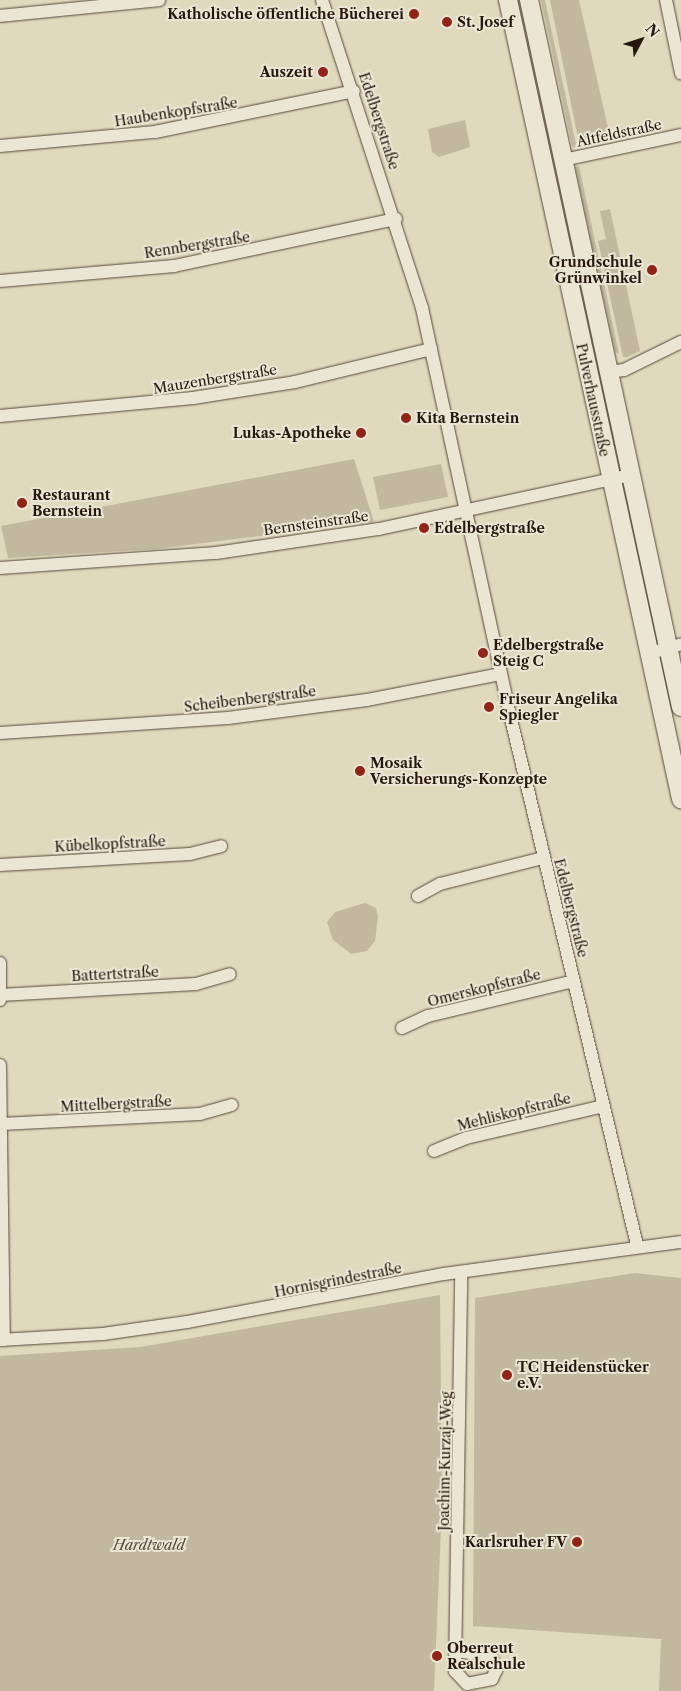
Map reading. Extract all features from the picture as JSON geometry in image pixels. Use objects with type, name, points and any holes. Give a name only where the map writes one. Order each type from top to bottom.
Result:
[{"type":"main road","name":"Pulverhausstraße","points":[[508,0],[647,654],[681,799]]},
{"type":"main road","name":"Pulverhausstraße","points":[[529,0],[631,475],[674,646],[681,707]]},
{"type":"street","points":[[0,16],[159,0]]},
{"type":"street","name":"Edelbergstraße","points":[[322,0],[396,219],[432,348],[501,674],[543,858],[637,1245]]},
{"type":"street","points":[[666,0],[681,73]]},
{"type":"street","name":"Haubenkopfstraße","points":[[0,146],[155,132],[354,91]]},
{"type":"street","name":"Altfeldstraße","points":[[563,160],[681,135]]},
{"type":"street","name":"Rennbergstraße","points":[[0,281],[174,266],[396,219]]},
{"type":"street","points":[[608,372],[624,370],[681,342]]},
{"type":"street","name":"Mauzenbergstraße","points":[[0,416],[129,408],[203,397],[327,375],[432,348]]},
{"type":"street","name":"Bernsteinstraße","points":[[0,568],[216,552],[466,512],[631,475]]},
{"type":"street","points":[[647,654],[674,646]]},
{"type":"street","name":"Scheibenbergstraße","points":[[0,733],[228,718],[367,700],[501,674]]},
{"type":"street","name":"Kübelkopfstraße","points":[[0,865],[190,854],[221,846]]},
{"type":"street","points":[[418,896],[440,884],[543,858]]},
{"type":"street","points":[[0,963],[0,1000]]},
{"type":"street","name":"Battertstraße","points":[[0,995],[196,984],[230,974]]},
{"type":"street","name":"Omerskopfstraße","points":[[402,1028],[428,1016],[574,980]]},
{"type":"street","points":[[0,1065],[2,1340]]},
{"type":"street","name":"Mittelbergstraße","points":[[1,1124],[200,1114],[232,1105]]},
{"type":"street","name":"Mehliskopfstraße","points":[[434,1151],[466,1138],[603,1106]]},
{"type":"street","name":"Hornisgrindestraße","points":[[2,1340],[187,1322],[461,1272],[637,1245],[681,1242]]},
{"type":"street","name":"Joachim-Kurzaj-Weg","points":[[456,1651],[461,1272]]},
{"type":"green space","points":[[514,0],[520,0],[618,447],[610,449]]},
{"type":"green space","points":[[541,0],[545,0],[577,149],[572,146]]},
{"type":"green space","points":[[550,0],[579,0],[611,141],[580,148]]},
{"type":"green space","points":[[465,120],[470,147],[439,157],[432,152],[428,129]]},
{"type":"green space","points":[[579,166],[619,354],[615,352],[575,167]]},
{"type":"green space","points":[[610,209],[640,351],[627,357],[623,357],[598,241],[606,239],[600,211]]},
{"type":"green space","points":[[354,459],[374,522],[156,549],[8,558],[1,526]]},
{"type":"green space","points":[[441,464],[448,497],[380,510],[373,477]]},
{"type":"green space","points":[[365,903],[376,908],[378,917],[375,941],[367,951],[351,954],[333,940],[327,922],[335,912]]},
{"type":"green space","name":"Karlsruher FV","points":[[635,1273],[681,1278],[681,1691],[659,1691],[661,1639],[473,1626],[475,1298]]},
{"type":"green space","name":"Hardtwald","points":[[440,1295],[442,1506],[434,1691],[0,1691],[0,1356],[140,1347]]},
{"type":"place","name":"Katholische öffentliche Bücherei","points":[[414,14]]},
{"type":"place","name":"St. Josef","points":[[447,22]]},
{"type":"place","name":"Auszeit","points":[[323,72]]},
{"type":"place","name":"Grundschule Grünwinkel","points":[[652,270]]},
{"type":"place","name":"Kita Bernstein","points":[[406,418]]},
{"type":"place","name":"Lukas-Apotheke","points":[[361,433]]},
{"type":"place","name":"Restaurant Bernstein","points":[[22,503]]},
{"type":"place","name":"Edelbergstraße","points":[[424,528]]},
{"type":"place","name":"Edelbergstraße Steig C","points":[[483,653]]},
{"type":"place","name":"Friseur Angelika Spiegler","points":[[489,707]]},
{"type":"place","name":"Mosaik Versicherungs-Konzepte","points":[[360,771]]},
{"type":"place","name":"TC Heidenstücker e.V.","points":[[507,1375]]},
{"type":"place","name":"Karlsruher FV","points":[[577,1542]]},
{"type":"place","name":"Oberreut Realschule","points":[[437,1656]]}]
